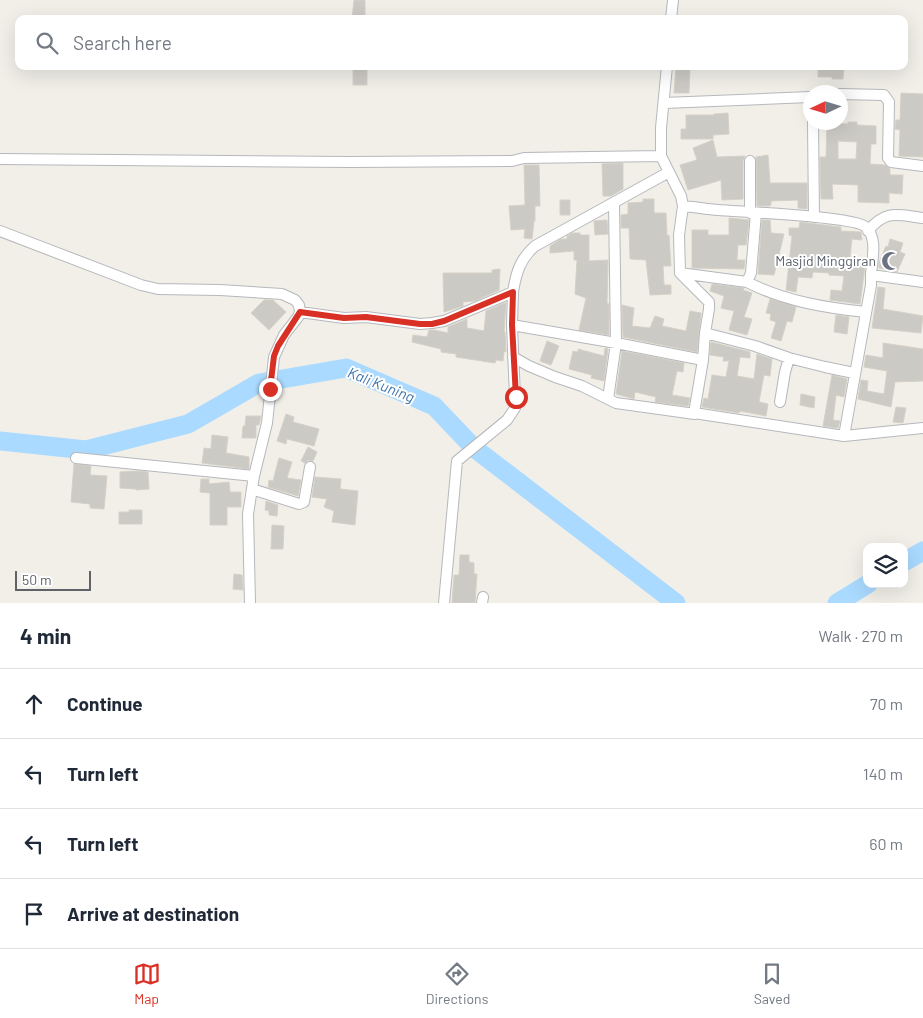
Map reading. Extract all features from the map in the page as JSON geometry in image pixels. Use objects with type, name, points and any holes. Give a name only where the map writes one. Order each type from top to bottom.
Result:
[{"type":"street","points":[[671,15],[672,0]]},
{"type":"street","points":[[667,70],[661,128],[661,156],[681,196],[683,206],[680,235],[680,273],[709,302],[703,360],[694,414]]},
{"type":"street","points":[[848,94],[884,95],[889,102],[888,158],[891,162],[923,166]]},
{"type":"street","points":[[664,103],[803,97]]},
{"type":"street","points":[[813,130],[814,217]]},
{"type":"street","points":[[0,159],[349,162],[512,161],[524,158],[661,156]]},
{"type":"street","points":[[747,282],[750,273],[753,213],[750,161]]},
{"type":"street","points":[[444,603],[457,461],[507,420],[514,408],[513,292],[519,265],[528,251],[535,246],[668,172]]},
{"type":"street","points":[[608,399],[616,342],[614,203]]},
{"type":"street","points":[[683,206],[814,217],[859,223],[865,227],[873,238],[866,312],[844,436]]},
{"type":"street","points":[[868,231],[877,220],[884,216],[894,214],[923,218]]},
{"type":"street","points":[[0,231],[141,285],[158,289],[282,294],[295,300],[299,305],[300,312],[278,346],[274,356],[267,423],[254,476],[248,514],[250,603]]},
{"type":"street","points":[[680,273],[747,282],[800,302],[866,312]]},
{"type":"street","points":[[871,275],[923,282]]},
{"type":"street","points":[[300,312],[344,318],[366,317],[432,324],[444,321],[513,292]]},
{"type":"street","points":[[512,325],[616,342],[703,360]]},
{"type":"street","points":[[705,333],[755,346],[789,358],[854,373]]},
{"type":"street","points":[[513,357],[529,366],[582,386],[616,403],[844,436],[923,428]]},
{"type":"street","points":[[780,402],[789,358]]},
{"type":"street","points":[[76,458],[254,476]]},
{"type":"street","points":[[252,489],[299,504],[304,502],[310,467]]},
{"type":"building","points":[[354,0],[365,0],[365,15],[352,15]]},
{"type":"building","points":[[353,70],[367,70],[367,85],[353,85]]},
{"type":"building","points":[[676,70],[690,70],[689,93],[674,93]]},
{"type":"building","points":[[818,70],[844,70],[843,79],[818,77]]},
{"type":"building","points":[[901,93],[923,94],[923,157],[899,156],[900,130],[895,129],[896,120],[900,120]]},
{"type":"building","points":[[728,113],[729,134],[713,135],[713,139],[681,139],[681,129],[686,129],[686,115]]},
{"type":"building","points":[[848,122],[857,122],[857,125],[876,126],[876,144],[871,144],[870,164],[885,165],[890,169],[890,175],[903,175],[902,194],[889,193],[889,203],[858,202],[858,185],[832,184],[833,199],[821,199],[820,157],[826,157],[827,130],[848,130]],"holes":[[[838,141],[857,142],[856,159],[838,159]]]},
{"type":"building","points":[[713,140],[717,157],[745,156],[743,161],[743,199],[722,200],[721,180],[688,190],[680,165],[697,160],[693,148]]},
{"type":"building","points":[[768,155],[770,183],[807,183],[807,209],[798,208],[798,200],[771,201],[769,206],[757,206],[756,157]]},
{"type":"building","points":[[623,163],[623,189],[611,196],[603,196],[602,164]]},
{"type":"building","points":[[524,165],[539,165],[540,206],[535,206],[532,239],[524,238],[525,229],[511,230],[509,206],[525,205]]},
{"type":"building","points":[[643,199],[654,199],[654,213],[666,213],[671,266],[663,266],[664,285],[671,285],[671,294],[650,295],[646,260],[630,259],[629,228],[621,228],[621,215],[628,214],[628,203],[643,202]]},
{"type":"building","points":[[560,200],[570,200],[570,215],[560,215]]},
{"type":"building","points":[[729,218],[749,220],[746,245],[738,245],[737,260],[745,260],[744,269],[692,268],[692,230],[708,230],[708,235],[729,235]]},
{"type":"building","points":[[607,220],[608,234],[595,235],[594,221]]},
{"type":"building","points":[[762,220],[770,220],[771,233],[784,234],[774,275],[758,274]]},
{"type":"building","points":[[800,222],[841,227],[841,231],[861,232],[862,240],[852,239],[850,257],[866,259],[860,304],[830,300],[831,290],[842,291],[844,276],[829,275],[829,273],[813,272],[812,278],[798,277],[796,292],[786,290],[792,236],[789,235],[789,228],[799,228]]},
{"type":"building","points":[[572,233],[589,235],[589,261],[608,260],[607,303],[609,304],[609,335],[579,330],[586,298],[575,294],[577,260],[574,260],[574,251],[550,253],[550,246],[561,239],[567,239],[567,236]]},
{"type":"building","name":"Masjid Minggiran","points":[[890,239],[903,243],[900,252],[905,254],[897,272],[879,268],[879,262],[886,246],[888,247]]},
{"type":"building","points":[[500,269],[499,290],[475,301],[463,302],[463,306],[444,312],[443,273],[492,273],[492,270]]},
{"type":"building","points":[[712,284],[744,288],[743,290],[752,293],[744,317],[752,319],[747,335],[729,330],[734,311],[721,308],[724,296],[710,291]]},
{"type":"building","points":[[878,287],[885,288],[883,309],[923,316],[921,333],[872,328]]},
{"type":"building","points":[[770,299],[796,307],[792,322],[787,321],[781,341],[771,338],[776,322],[770,320],[771,314],[766,313]]},
{"type":"building","points":[[264,300],[273,300],[286,312],[269,330],[251,313]]},
{"type":"building","points":[[506,303],[504,332],[506,352],[504,351],[503,361],[496,360],[495,363],[456,357],[456,354],[441,352],[441,349],[412,342],[413,335],[427,337],[429,330],[448,333],[448,327],[467,319],[467,328],[484,331],[486,311]]},
{"type":"building","points":[[622,305],[634,308],[632,326],[650,328],[655,316],[664,319],[662,326],[686,331],[690,311],[701,313],[697,352],[623,337]]},
{"type":"building","points":[[836,315],[849,317],[847,334],[834,332]]},
{"type":"building","points":[[547,341],[559,346],[551,365],[540,361]]},
{"type":"building","points":[[711,342],[750,352],[750,358],[740,357],[737,376],[754,379],[757,354],[772,359],[770,376],[764,375],[759,402],[768,404],[766,416],[702,407],[704,398],[708,399],[712,375],[726,377],[729,361],[723,361],[724,357],[710,355]]},
{"type":"building","points":[[883,343],[923,349],[923,381],[895,382],[891,407],[858,399],[861,380],[868,381],[867,391],[884,394],[887,371],[864,367],[866,355],[883,358]]},
{"type":"building","points":[[605,348],[608,349],[604,381],[591,378],[592,375],[569,369],[573,351],[578,352],[578,349],[604,356]]},
{"type":"building","points":[[622,351],[684,363],[683,372],[677,371],[672,395],[690,398],[688,406],[655,402],[656,397],[635,392],[634,399],[616,394]]},
{"type":"building","points":[[832,375],[847,379],[844,397],[836,395],[833,420],[840,421],[838,428],[823,426]]},
{"type":"building","points":[[801,394],[815,397],[814,408],[800,405]]},
{"type":"building","points":[[896,407],[906,408],[903,423],[893,422]]},
{"type":"building","points":[[286,414],[294,417],[293,422],[319,429],[314,446],[287,439],[286,444],[277,441]]},
{"type":"building","points":[[246,416],[261,416],[259,425],[256,425],[256,438],[242,438]]},
{"type":"building","points":[[212,435],[228,437],[226,453],[249,457],[249,469],[202,463],[204,448],[211,449]]},
{"type":"building","points":[[308,447],[317,452],[313,461],[308,460],[305,463],[301,461]]},
{"type":"building","points":[[279,458],[292,462],[287,478],[301,480],[298,496],[268,487],[269,480],[273,481]]},
{"type":"building","points":[[74,464],[91,466],[90,475],[107,476],[104,509],[90,508],[90,504],[71,502]]},
{"type":"building","points":[[120,472],[148,472],[149,489],[120,488]]},
{"type":"building","points":[[315,477],[341,479],[340,489],[358,491],[355,525],[332,522],[334,511],[324,507],[327,499],[312,497]]},
{"type":"building","points":[[201,479],[209,479],[209,484],[229,482],[230,492],[241,492],[241,507],[227,507],[227,525],[210,525],[210,493],[200,492]]},
{"type":"building","points":[[266,501],[278,505],[277,516],[269,515],[269,511],[265,510]]},
{"type":"building","points":[[129,510],[142,510],[142,524],[119,524],[119,512],[129,512]]},
{"type":"building","points":[[272,525],[284,526],[283,549],[271,549]]},
{"type":"building","points":[[460,555],[469,555],[469,562],[474,563],[474,574],[477,574],[475,603],[452,603],[454,575],[459,575]]},
{"type":"building","points":[[234,574],[242,575],[243,590],[233,589]]},
{"type":"waterway","name":"Kali Kuning","points":[[0,441],[86,450],[188,424],[259,383],[346,368],[434,406],[474,448],[676,603]]},
{"type":"waterway","name":"Kali Kuning","points":[[908,560],[923,551]]},
{"type":"waterway","name":"Kali Kuning","points":[[837,603],[863,587]]},
{"type":"place","name":"Masjid Minggiran","points":[[891,261]]},
{"type":"route","points":[[270,389],[274,356],[284,335],[300,312],[344,318],[366,317],[432,324],[444,321],[513,292],[512,325],[516,397]]}]
